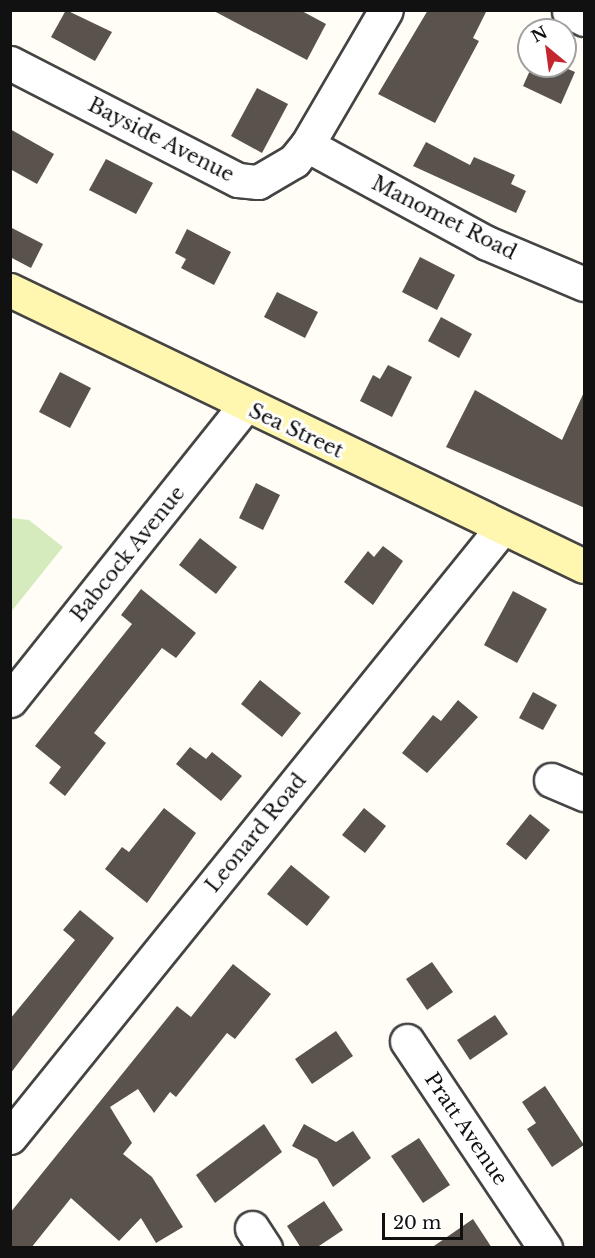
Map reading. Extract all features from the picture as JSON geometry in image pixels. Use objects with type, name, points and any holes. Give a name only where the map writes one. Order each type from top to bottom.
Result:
[{"type":"street","name":"Bayside Avenue","points":[[10,63],[238,180],[258,182],[276,174],[307,145],[386,10]]},
{"type":"street","points":[[569,11],[585,19]]},
{"type":"street","name":"Manomet Road","points":[[307,145],[487,243],[585,284]]},
{"type":"street","name":"Sea Street","points":[[10,290],[244,407],[585,566]]},
{"type":"street","name":"Babcock Avenue","points":[[10,700],[244,407]]},
{"type":"street","name":"Leonard Road","points":[[10,1137],[502,528]]},
{"type":"street","points":[[551,780],[585,794]]},
{"type":"street","name":"Pratt Avenue","points":[[407,1041],[545,1248]]},
{"type":"green space","points":[[11,518],[29,520],[63,547],[11,612]]},
{"type":"building","points":[[66,10],[112,32],[95,61],[51,37]]},
{"type":"building","points":[[212,10],[300,10],[326,24],[307,60]]},
{"type":"building","points":[[428,10],[487,10],[473,38],[479,41],[435,123],[378,94]]},
{"type":"building","points":[[527,78],[572,78],[561,104],[523,86]]},
{"type":"building","points":[[257,88],[288,104],[262,153],[231,136]]},
{"type":"building","points":[[10,129],[54,154],[37,184],[10,169]]},
{"type":"building","points":[[426,142],[470,165],[474,157],[515,175],[511,184],[526,191],[516,213],[413,166]]},
{"type":"building","points":[[106,159],[153,183],[136,214],[89,190]]},
{"type":"building","points":[[10,227],[43,244],[31,268],[10,257]]},
{"type":"building","points":[[187,229],[231,252],[214,285],[181,268],[186,259],[175,253]]},
{"type":"building","points":[[420,257],[455,275],[437,310],[402,292]]},
{"type":"building","points":[[277,292],[318,312],[305,338],[264,317]]},
{"type":"building","points":[[441,317],[472,334],[459,358],[428,341]]},
{"type":"building","points":[[388,365],[412,377],[392,417],[360,401],[373,375],[380,379]]},
{"type":"building","points":[[60,372],[91,388],[70,428],[39,412]]},
{"type":"building","points":[[475,390],[562,440],[585,390],[585,508],[446,447]]},
{"type":"building","points":[[256,483],[280,495],[263,530],[239,518]]},
{"type":"building","points":[[200,538],[237,567],[216,594],[179,565]]},
{"type":"building","points":[[383,546],[403,561],[373,605],[344,582],[368,551],[374,557]]},
{"type":"building","points":[[141,589],[196,633],[176,658],[162,648],[94,733],[106,743],[65,796],[49,783],[61,767],[35,746],[132,624],[121,615]]},
{"type":"building","points":[[513,591],[547,609],[517,663],[484,645]]},
{"type":"building","points":[[260,680],[301,713],[282,737],[241,704]]},
{"type":"building","points":[[533,692],[557,705],[543,730],[519,718]]},
{"type":"building","points":[[458,700],[478,717],[427,773],[402,753],[433,715],[441,721]]},
{"type":"building","points":[[190,747],[206,759],[212,752],[242,776],[221,801],[176,764]]},
{"type":"building","points":[[164,808],[196,833],[147,903],[105,869],[122,847],[129,852]]},
{"type":"building","points":[[364,808],[386,826],[365,853],[342,835]]},
{"type":"building","points":[[530,814],[550,830],[526,860],[506,844]]},
{"type":"building","points":[[291,865],[330,897],[307,926],[267,894]]},
{"type":"building","points":[[80,910],[114,938],[10,1074],[10,1019],[75,940],[63,930]]},
{"type":"building","points":[[432,962],[453,992],[427,1010],[406,979]]},
{"type":"building","points":[[233,964],[271,994],[235,1039],[227,1033],[176,1097],[170,1092],[154,1113],[138,1089],[110,1107],[132,1143],[123,1154],[152,1177],[183,1227],[156,1243],[141,1218],[119,1241],[71,1198],[31,1248],[10,1248],[10,1213],[177,1006],[191,1017]]},
{"type":"building","points":[[495,1015],[508,1034],[470,1060],[457,1040]]},
{"type":"building","points":[[336,1031],[353,1056],[312,1084],[295,1059]]},
{"type":"building","points":[[545,1086],[584,1145],[552,1167],[527,1129],[536,1123],[522,1102]]},
{"type":"building","points":[[264,1124],[282,1152],[215,1203],[196,1175]]},
{"type":"building","points":[[304,1124],[336,1142],[353,1131],[371,1158],[333,1187],[317,1159],[292,1146]]},
{"type":"building","points":[[419,1138],[450,1185],[423,1203],[391,1156]]},
{"type":"building","points":[[324,1201],[343,1230],[316,1248],[301,1248],[287,1226]]},
{"type":"building","points":[[473,1219],[492,1248],[431,1248]]}]
